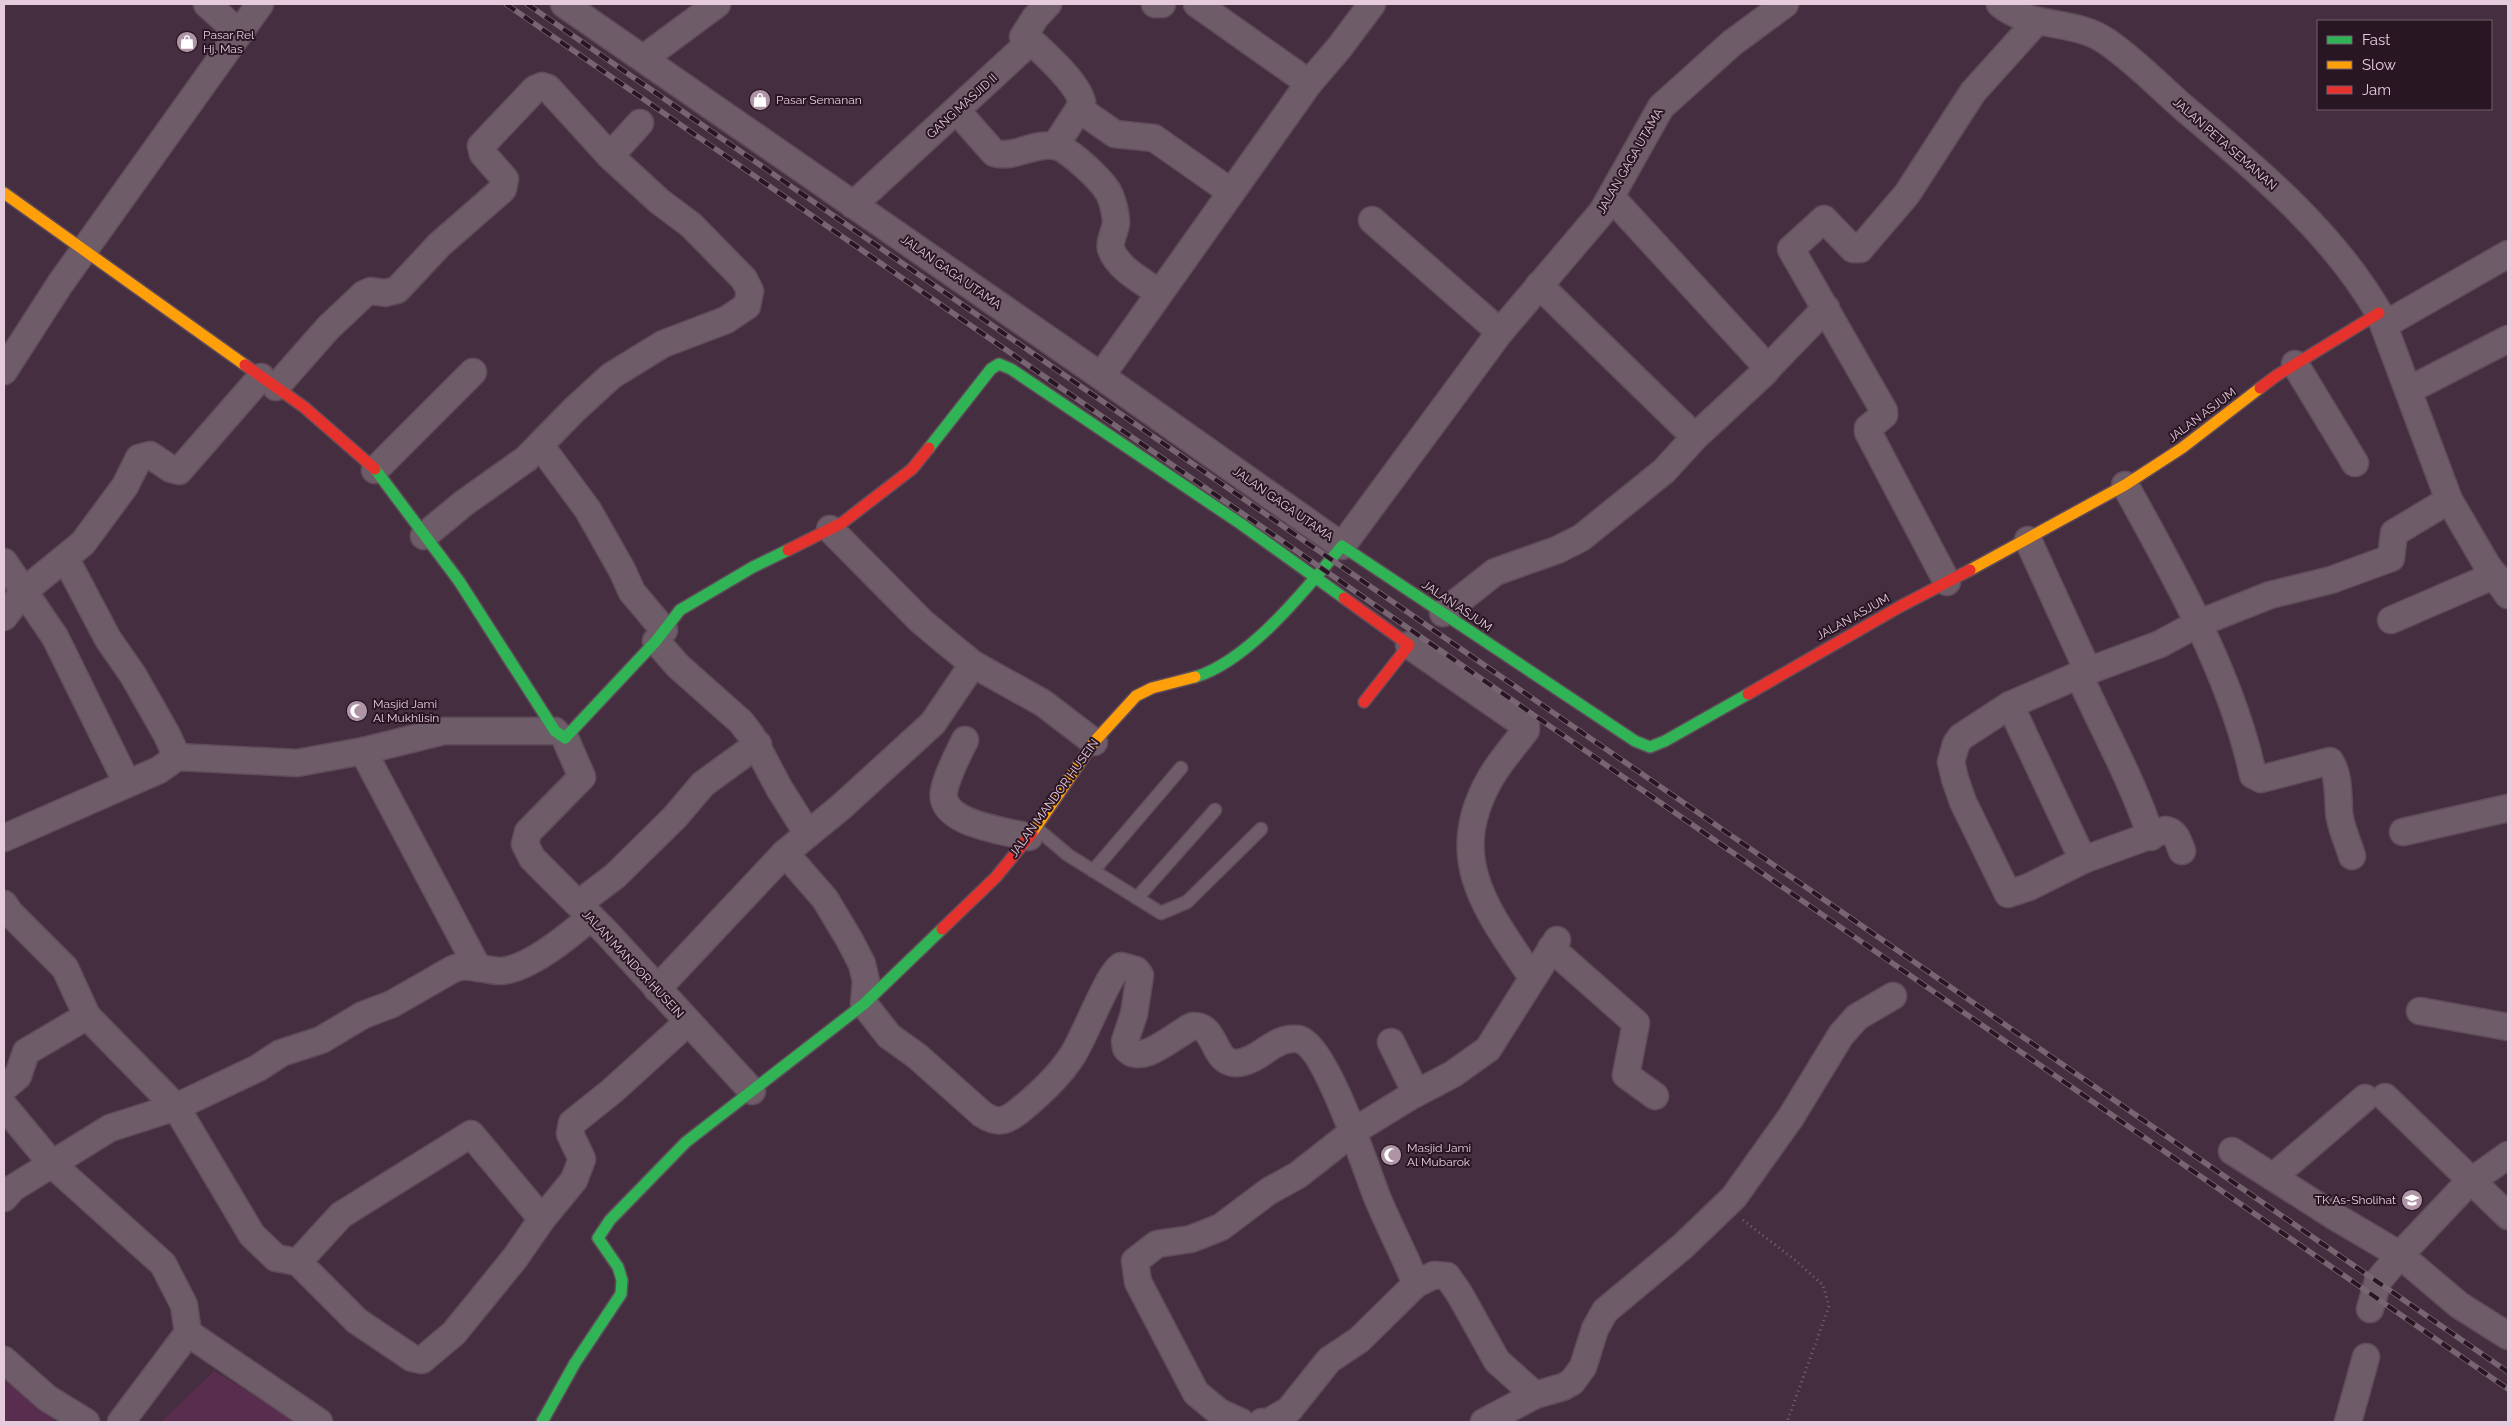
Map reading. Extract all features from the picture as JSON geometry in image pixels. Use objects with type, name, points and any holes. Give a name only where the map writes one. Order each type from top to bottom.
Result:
[{"type":"street","points":[[207,4],[239,33]]},
{"type":"street","points":[[4,371],[84,250],[260,4]]},
{"type":"street","name":"JALAN GAGA UTAMA","points":[[564,4],[1101,376],[1342,546],[1500,332],[1612,198],[1661,107],[1732,43],[1786,4]]},
{"type":"street","points":[[644,58],[717,4]]},
{"type":"street","points":[[1048,4],[1034,18],[1023,37],[1031,41],[1049,58],[1079,93],[1082,102],[1080,109],[1055,146]]},
{"type":"street","points":[[1155,4],[1162,4]]},
{"type":"street","points":[[1197,4],[1309,83]]},
{"type":"street","points":[[1101,376],[1309,83],[1345,42],[1372,4]]},
{"type":"street","name":"JALAN PETA SEMANAN","points":[[2000,4],[2037,21],[2075,27],[2106,41],[2257,169],[2310,222],[2363,286],[2381,319],[2449,500],[2501,585]]},
{"type":"street","points":[[1947,582],[1868,432],[1868,428],[1884,416],[1884,411],[1794,254],[1792,247],[1824,219],[1853,249],[1860,249],[1907,194],[1972,92],[2037,21]]},
{"type":"street","name":"GANG MASJID II","points":[[853,205],[1031,41]]},
{"type":"street","points":[[4,617],[24,592],[64,561],[83,543],[124,486],[139,458],[146,454],[150,455],[170,469],[179,471],[268,382],[364,294],[371,291],[386,293],[397,290],[439,245],[503,189],[505,180],[483,154],[481,146],[535,89],[542,86],[548,88],[610,156],[690,225],[744,279],[750,292],[749,300],[747,306],[736,315],[663,344],[611,376],[526,459],[464,503],[424,536]]},
{"type":"street","points":[[1080,109],[1115,134],[1154,138],[1231,192]]},
{"type":"street","points":[[957,111],[994,153],[1010,154],[1055,146],[1073,156],[1107,190],[1116,224],[1110,247],[1115,257],[1123,266],[1159,293]]},
{"type":"street","points":[[610,156],[640,123]]},
{"type":"street","points":[[4,193],[304,407],[375,470],[459,581],[560,735]]},
{"type":"street","points":[[1612,198],[1768,368]]},
{"type":"street","points":[[1372,220],[1500,332]]},
{"type":"street","points":[[2381,319],[2508,254]]},
{"type":"street","points":[[1539,285],[1696,437]]},
{"type":"street","points":[[1444,613],[1495,572],[1557,550],[1581,538],[1664,471],[1826,308]]},
{"type":"street","name":"JALAN ASJUM","points":[[1342,546],[1635,741],[1650,747],[1665,741],[1769,680],[1947,582],[2028,540],[2125,485],[2182,448],[2295,364],[2381,319]]},
{"type":"street","points":[[2409,390],[2508,339]]},
{"type":"street","points":[[4,838],[160,770],[177,757],[297,762],[363,751],[444,731],[560,735],[660,636],[680,610],[753,567],[842,523],[912,469],[991,369],[999,364],[1011,369],[1151,462],[1526,726],[1526,730],[1490,779],[1480,800],[1472,828],[1470,856],[1477,888],[1490,914],[1532,977]]},
{"type":"street","points":[[2295,364],[2355,463]]},
{"type":"street","points":[[375,470],[474,372]]},
{"type":"street","points":[[540,444],[588,510],[622,570],[632,592],[660,636],[698,685],[741,722],[758,744],[779,788],[808,834]]},
{"type":"street","points":[[2125,485],[2187,599],[2245,737],[2253,776],[2261,779],[2330,761],[2334,768],[2340,802],[2338,811],[2352,856]]},
{"type":"street","points":[[2182,851],[2176,835],[2164,830],[2151,837],[2083,860],[2041,881],[2008,894],[1963,802],[1951,762],[1956,744],[1962,737],[2010,704],[2083,673],[2160,644],[2197,624],[2270,595],[2331,580],[2391,558],[2394,533],[2449,500]]},
{"type":"street","points":[[830,529],[920,621],[974,664],[1043,703],[1094,742]]},
{"type":"street","points":[[2028,540],[2083,673],[2107,737],[2132,784],[2151,837]]},
{"type":"street","name":"JALAN MANDOR HUSEIN","points":[[542,1422],[575,1363],[621,1294],[622,1280],[618,1267],[598,1241],[598,1234],[610,1220],[686,1142],[864,1004],[996,877],[1032,832],[1094,742],[1136,696],[1152,688],[1217,670],[1240,654],[1317,578],[1342,546]]},
{"type":"street","points":[[64,561],[71,569],[108,639],[133,675],[167,735],[177,757]]},
{"type":"street","points":[[4,562],[55,637],[127,783]]},
{"type":"street","points":[[2391,620],[2501,585]]},
{"type":"street","points":[[1364,702],[1409,645]]},
{"type":"street","points":[[657,989],[785,853],[841,807],[933,723],[974,664]]},
{"type":"street","points":[[2010,704],[2083,860]]},
{"type":"street","name":"JALAN MANDOR HUSEIN","points":[[560,735],[582,777],[528,832],[525,844],[532,858],[584,910],[752,1092]]},
{"type":"street","points":[[965,740],[944,790],[950,811],[960,819],[1032,832]]},
{"type":"street","points":[[4,1198],[13,1188],[110,1128],[176,1107],[258,1068],[281,1054],[321,1040],[363,1015],[392,1004],[453,968],[461,966],[501,971],[531,961],[569,936],[584,910],[615,876],[675,817],[704,784],[758,744]]},
{"type":"street","points":[[363,751],[478,968]]},
{"type":"street","points":[[2403,832],[2508,808]]},
{"type":"street","points":[[785,853],[825,899],[849,939],[862,964],[866,981],[864,1004],[889,1036],[917,1056],[993,1122],[1002,1121],[1016,1114],[1057,1077],[1073,1055],[1116,970],[1125,965],[1136,970],[1140,978],[1134,1014],[1125,1041],[1129,1052],[1144,1055],[1193,1026],[1200,1026],[1205,1030],[1219,1054],[1227,1061],[1236,1064],[1251,1058],[1276,1043],[1299,1039],[1307,1044],[1322,1065],[1354,1131],[1378,1198],[1416,1284]]},
{"type":"street","points":[[4,904],[10,913],[65,968],[87,1016],[176,1107],[252,1235],[276,1258],[298,1262],[357,1321],[412,1358],[422,1360],[454,1333],[515,1258],[580,1169],[582,1159],[570,1134],[572,1123],[612,1091],[687,1023]]},
{"type":"street","points":[[1241,1422],[1219,1412],[1196,1393],[1138,1282],[1135,1260],[1140,1255],[1157,1244],[1191,1239],[1221,1227],[1269,1191],[1298,1176],[1354,1131],[1416,1093],[1453,1074],[1488,1049],[1554,944],[1636,1023],[1626,1076],[1655,1096]]},
{"type":"street","points":[[1484,1422],[1535,1395],[1563,1387],[1572,1382],[1583,1367],[1595,1329],[1605,1311],[1683,1246],[1734,1197],[1791,1117],[1842,1035],[1857,1017],[1893,996]]},
{"type":"street","points":[[2420,1011],[2508,1027]]},
{"type":"street","points":[[4,1088],[18,1076],[26,1052],[87,1016]]},
{"type":"street","points":[[1391,1042],[1416,1093]]},
{"type":"street","points":[[2273,1177],[2375,1097],[2473,1179],[2508,1216]]},
{"type":"street","points":[[4,1106],[53,1165],[163,1264],[184,1305],[188,1333],[121,1422]]},
{"type":"street","points":[[298,1262],[341,1215],[471,1134],[542,1219]]},
{"type":"street","points":[[2232,1151],[2334,1216],[2400,1254],[2459,1305],[2508,1336]]},
{"type":"street","points":[[2370,1309],[2378,1281],[2400,1254],[2473,1179],[2508,1155]]},
{"type":"street","points":[[1262,1422],[1269,1422],[1288,1410],[1329,1360],[1359,1340],[1416,1284],[1434,1274],[1447,1276],[1497,1361],[1535,1395]]},
{"type":"street","points":[[188,1333],[320,1422]]},
{"type":"street","points":[[2348,1422],[2366,1356]]},
{"type":"street","points":[[4,1360],[47,1398],[86,1422]]},
{"type":"lane","points":[[1093,871],[1181,768]]},
{"type":"lane","points":[[1137,898],[1215,810]]},
{"type":"lane","points":[[1032,832],[1161,913],[1187,902],[1261,829]]},
{"type":"path","points":[[1725,1206],[1796,1261],[1823,1285],[1829,1306],[1787,1422]]},
{"type":"shaded area","points":[[214,1371],[298,1422],[161,1422]]},
{"type":"shaded area","points":[[4,1378],[56,1422],[4,1422]]},
{"type":"railway","points":[[506,4],[2508,1389]]},
{"type":"railway","points":[[527,4],[2508,1372]]},
{"type":"traffic: fast","points":[[929,448],[991,369],[999,364],[1011,369],[1241,524],[1344,598]]},
{"type":"traffic: fast","points":[[375,469],[459,581],[555,731],[565,738],[656,641],[680,610],[753,567],[788,550]]},
{"type":"traffic: fast","points":[[1195,677],[1215,669],[1236,656],[1256,640],[1294,602],[1342,546],[1635,741],[1650,747],[1665,741],[1748,694]]},
{"type":"traffic: fast","points":[[542,1422],[575,1363],[621,1294],[622,1280],[618,1267],[598,1238],[610,1220],[686,1142],[864,1004],[942,929]]},
{"type":"traffic: slow","points":[[4,193],[245,365]]},
{"type":"traffic: slow","points":[[1970,570],[2125,485],[2182,448],[2260,388]]},
{"type":"traffic: slow","points":[[1032,833],[1094,742],[1136,696],[1152,688],[1195,677]]},
{"type":"traffic: jam","points":[[2260,388],[2276,376],[2379,313]]},
{"type":"traffic: jam","points":[[245,365],[304,407],[375,469]]},
{"type":"traffic: jam","points":[[788,550],[842,523],[912,469],[929,448]]},
{"type":"traffic: jam","points":[[1748,694],[1901,606],[1970,570]]},
{"type":"traffic: jam","points":[[1344,598],[1409,645],[1364,702]]},
{"type":"traffic: jam","points":[[942,929],[996,877],[1032,833]]},
{"type":"place","name":"Pasar Rel Hj. Mas","points":[[187,42]]},
{"type":"place","name":"Pasar Semanan","points":[[760,100]]},
{"type":"place","name":"Masjid Jami Al Mukhlisin","points":[[357,711]]},
{"type":"place","name":"Masjid Jami Al Mubarok","points":[[1391,1155]]},
{"type":"place","name":"TK As-Sholihat","points":[[2412,1200]]}]
